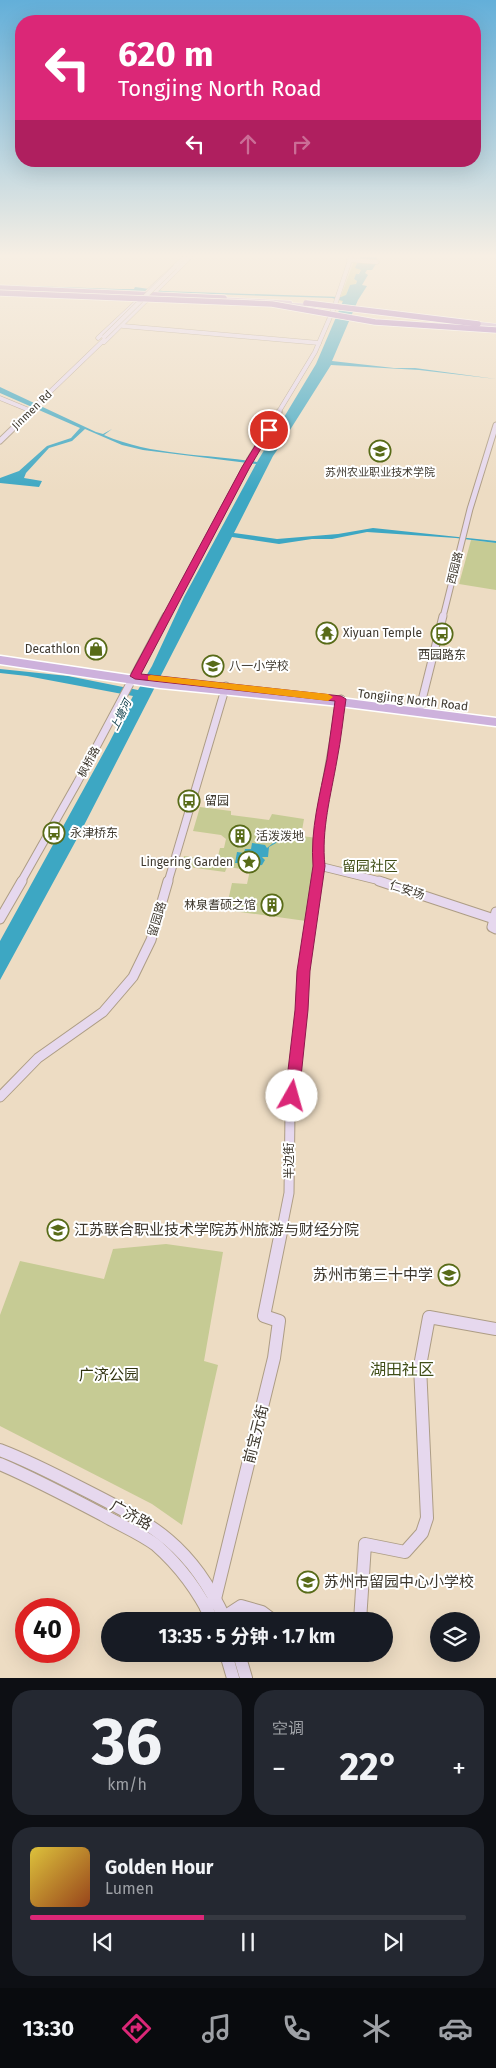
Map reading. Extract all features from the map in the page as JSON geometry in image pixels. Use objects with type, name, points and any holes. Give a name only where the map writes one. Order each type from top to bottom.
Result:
[{"type":"main road","points":[[95,347],[102,335]]},
{"type":"main road","name":"Jinmen Rd","points":[[0,440],[107,335]]},
{"type":"main road","points":[[95,347],[114,335]]},
{"type":"main road","points":[[233,335],[319,344]]},
{"type":"main road","name":"枫桥路","points":[[0,918],[77,783],[250,459],[298,382],[323,335]]},
{"type":"main road","points":[[0,398],[34,406]]},
{"type":"main road","name":"西园路","points":[[419,710],[462,538],[496,425]]},
{"type":"main road","name":"Tongjing North Road","points":[[0,658],[132,680],[144,679],[340,700],[496,722]]},
{"type":"main road","name":"留园路","points":[[0,1097],[38,1058],[103,1012],[133,977],[151,940],[225,688]]},
{"type":"main road","name":"半边街","points":[[274,1265],[289,1193],[290,1113],[302,1010],[303,971],[319,866],[321,812],[332,758],[340,700]]},
{"type":"main road","name":"Tongjing North Road","points":[[419,710],[496,717]]},
{"type":"main road","name":"仁安场","points":[[319,866],[392,884],[495,922]]},
{"type":"main road","name":"前宝元街","points":[[215,1599],[274,1358],[279,1321],[264,1316],[274,1265]]},
{"type":"main road","points":[[361,1612],[365,1544],[405,1552],[422,1533],[426,1518],[420,1366],[429,1317],[496,1329]]},
{"type":"main road","name":"广济路","points":[[0,1450],[40,1467],[153,1526],[183,1554],[215,1599],[218,1612]]},
{"type":"main road","name":"广济路","points":[[0,1464],[34,1479],[146,1538],[174,1564],[211,1612]]},
{"type":"main road","points":[[206,1608],[215,1599]]},
{"type":"main road","points":[[232,1612],[241,1606],[262,1612]]},
{"type":"main road","points":[[228,1662],[233,1678]]},
{"type":"main road","points":[[241,1662],[246,1678]]},
{"type":"green space","points":[[471,540],[496,543],[496,590],[459,584]]},
{"type":"green space","name":"Lingering Garden","points":[[200,807],[231,811],[231,815],[269,820],[272,814],[304,819],[301,836],[318,838],[306,921],[226,910],[232,883],[247,884],[250,870],[227,867],[225,872],[181,866],[184,856],[217,860],[220,848],[224,848],[226,839],[221,835],[193,831]]},
{"type":"green space","name":"广济公园","points":[[166,1244],[223,1252],[204,1361],[218,1365],[182,1525],[152,1504],[0,1426],[0,1315],[20,1261],[104,1279],[113,1249]]},
{"type":"water","points":[[328,335],[343,335],[332,361],[394,368],[415,368],[496,379],[419,370],[331,365],[283,441],[285,444],[280,446],[273,456],[234,533],[277,539],[338,534],[373,528],[496,541],[496,543],[456,538],[367,532],[332,539],[312,539],[279,544],[232,537],[79,835],[0,980],[0,941],[133,696],[27,676],[0,673],[0,669],[68,676],[138,690],[152,666],[184,597],[256,464],[143,450],[122,445],[85,429],[72,441],[49,448],[26,473],[24,478],[42,481],[39,487],[0,483],[0,478],[19,471],[47,446],[71,438],[80,428],[0,393],[0,387],[96,432],[103,434],[112,429],[104,435],[122,442],[160,451],[257,462],[316,364]]},
{"type":"water","points":[[278,839],[276,843],[269,847],[268,857],[262,857],[265,860],[262,865],[256,866],[252,864],[252,858],[248,858],[245,863],[235,863],[237,852],[244,853],[245,849],[251,849],[252,843],[265,845],[267,848]]},
{"type":"slow traffic","points":[[151,678],[328,697]]},
{"type":"place","name":"苏州农业职业技术学院","points":[[380,451]]},
{"type":"place","name":"Xiyuan Temple","points":[[327,633]]},
{"type":"place","name":"西园路东","points":[[442,634]]},
{"type":"place","name":"Decathlon","points":[[96,649]]},
{"type":"place","name":"八一小学校","points":[[213,666]]},
{"type":"place","name":"留园","points":[[189,801]]},
{"type":"place","name":"永津桥东","points":[[54,833]]},
{"type":"place","name":"活泼泼地","points":[[240,836]]},
{"type":"place","name":"Lingering Garden","points":[[249,862]]},
{"type":"place","name":"林泉耆硕之馆","points":[[272,905]]},
{"type":"place","name":"江苏联合职业技术学院苏州旅游与财经分院","points":[[58,1230]]},
{"type":"place","name":"苏州市第三十中学","points":[[449,1275]]},
{"type":"place","name":"苏州市留园中心小学校","points":[[308,1582]]},
{"type":"district","name":"留园社区","points":[[370,866]]},
{"type":"district","name":"湖田社区","points":[[402,1369]]},
{"type":"route","points":[[269,430],[250,459],[135,676],[341,699],[321,812],[319,866],[303,971],[302,1010],[292,1096]]},
{"type":"water label","name":"上塘河","points":[[121,715]]}]
